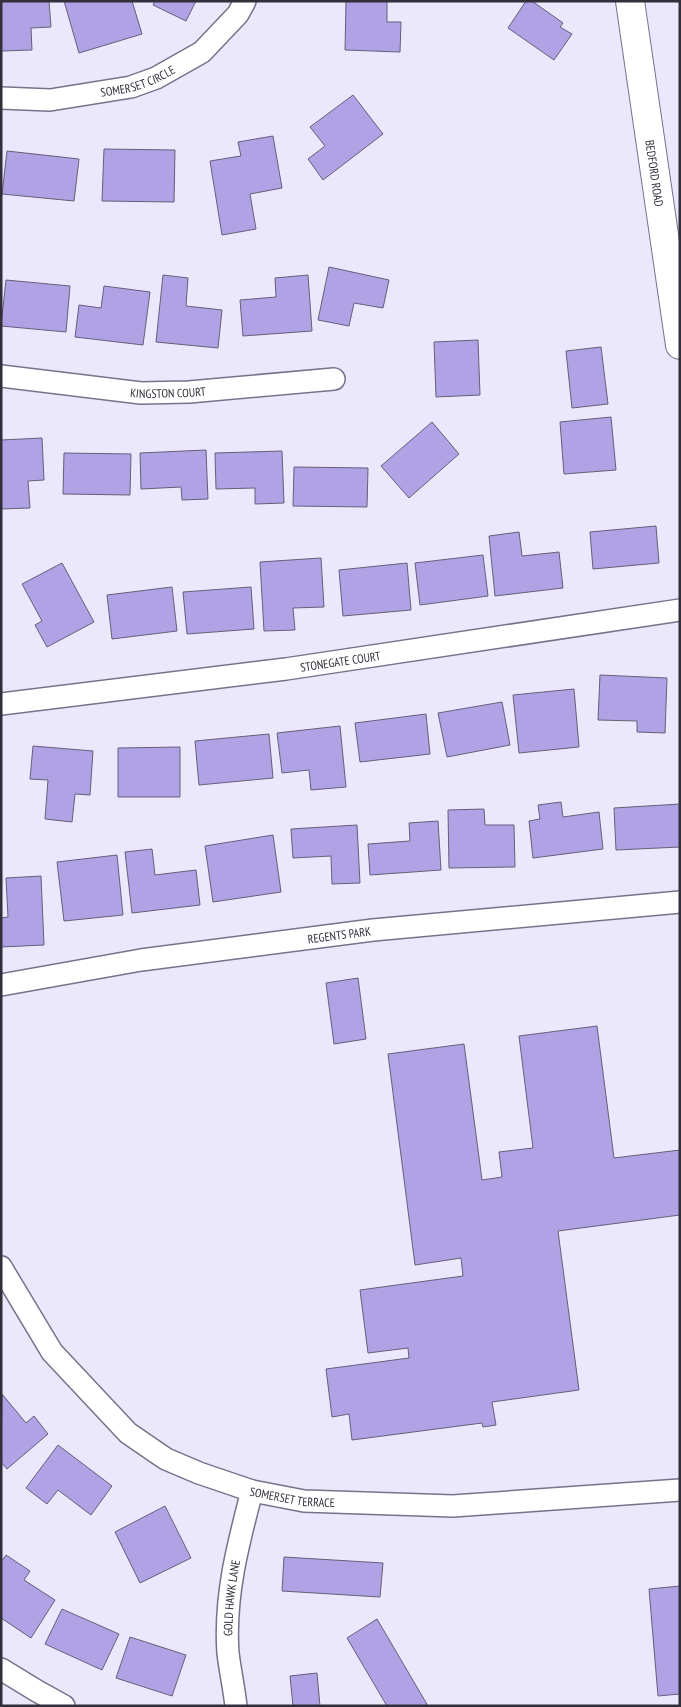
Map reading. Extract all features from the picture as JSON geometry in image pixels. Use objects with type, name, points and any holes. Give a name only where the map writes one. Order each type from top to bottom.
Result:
[{"type":"main road","name":"BEDFORD ROAD","points":[[630,1],[680,345]]},
{"type":"street","name":"SOMERSET CIRCLE","points":[[1,98],[50,100],[130,87],[156,78],[202,52],[238,14],[245,1]]},
{"type":"street","name":"KINGSTON COURT","points":[[1,376],[142,393],[189,392],[334,379]]},
{"type":"street","name":"STONEGATE COURT","points":[[1,704],[286,670],[680,610]]},
{"type":"street","name":"REGENTS PARK","points":[[1,985],[141,960],[363,932],[680,902]]},
{"type":"street","name":"SOMERSET TERRACE","points":[[1,1267],[52,1352],[128,1433],[166,1459],[199,1473],[252,1491],[304,1501],[453,1506],[680,1490]]},
{"type":"street","name":"GOLD HAWK LANE","points":[[236,1706],[228,1652],[228,1604],[235,1558],[252,1491]]},
{"type":"street","points":[[1,1669],[64,1706]]},
{"type":"building","points":[[1,1],[49,1],[51,27],[31,28],[32,50],[1,51]]},
{"type":"building","points":[[64,1],[132,1],[142,34],[79,53]]},
{"type":"building","points":[[155,1],[196,1],[186,21],[153,5]]},
{"type":"building","points":[[346,1],[387,1],[387,22],[401,22],[400,52],[345,50]]},
{"type":"building","points":[[526,1],[532,1],[563,23],[560,27],[572,34],[554,60],[508,28]]},
{"type":"building","points":[[353,95],[383,134],[323,180],[308,159],[325,146],[310,127]]},
{"type":"building","points":[[273,136],[282,188],[250,194],[256,229],[222,235],[210,161],[241,156],[238,142]]},
{"type":"building","points":[[104,149],[175,150],[174,202],[102,201]]},
{"type":"building","points":[[7,151],[79,159],[74,201],[2,194]]},
{"type":"building","points":[[329,267],[389,280],[383,308],[354,303],[349,326],[318,320]]},
{"type":"building","points":[[163,275],[188,278],[186,306],[222,310],[218,348],[156,342]]},
{"type":"building","points":[[308,275],[312,331],[243,336],[240,300],[276,297],[275,278]]},
{"type":"building","points":[[6,280],[70,286],[66,332],[1,326]]},
{"type":"building","points":[[104,286],[150,292],[143,345],[75,337],[79,305],[101,308]]},
{"type":"building","points":[[478,340],[480,395],[436,397],[434,342]]},
{"type":"building","points":[[601,347],[608,404],[572,408],[566,351]]},
{"type":"building","points":[[611,417],[616,470],[564,474],[560,422]]},
{"type":"building","points":[[432,422],[459,454],[409,498],[381,466]]},
{"type":"building","points":[[42,438],[44,480],[28,481],[30,508],[1,509],[1,440]]},
{"type":"building","points":[[206,450],[208,499],[182,500],[181,487],[141,489],[140,453]]},
{"type":"building","points":[[282,451],[284,503],[255,504],[255,488],[216,489],[215,453]]},
{"type":"building","points":[[64,453],[131,454],[130,495],[63,494]]},
{"type":"building","points":[[294,467],[368,468],[367,507],[293,506]]},
{"type":"building","points":[[656,526],[659,563],[593,569],[590,532]]},
{"type":"building","points":[[519,532],[522,556],[559,552],[563,588],[495,596],[489,536]]},
{"type":"building","points":[[483,555],[488,596],[420,605],[415,563]]},
{"type":"building","points":[[321,558],[324,607],[293,608],[295,630],[264,631],[260,562]]},
{"type":"building","points":[[62,563],[94,622],[47,647],[35,625],[42,621],[22,584]]},
{"type":"building","points":[[407,563],[411,610],[343,616],[339,570]]},
{"type":"building","points":[[172,587],[177,631],[112,639],[107,595]]},
{"type":"building","points":[[251,587],[254,629],[187,634],[183,592]]},
{"type":"building","points":[[600,675],[667,678],[665,733],[637,732],[637,721],[598,720]]},
{"type":"building","points":[[574,689],[579,747],[519,753],[513,695]]},
{"type":"building","points":[[502,702],[510,745],[447,757],[438,713]]},
{"type":"building","points":[[426,714],[430,754],[360,762],[355,723]]},
{"type":"building","points":[[340,726],[346,787],[311,790],[309,770],[282,773],[277,733]]},
{"type":"building","points":[[269,734],[273,778],[199,785],[195,741]]},
{"type":"building","points":[[33,746],[93,751],[90,795],[75,794],[72,822],[45,819],[48,780],[30,779]]},
{"type":"building","points":[[180,747],[180,797],[118,797],[118,748]]},
{"type":"building","points":[[561,802],[563,817],[599,812],[603,849],[533,858],[529,821],[540,819],[538,805]]},
{"type":"building","points":[[680,804],[680,847],[616,850],[614,808]]},
{"type":"building","points":[[484,809],[485,825],[514,825],[515,867],[449,868],[448,810]]},
{"type":"building","points":[[438,821],[441,870],[370,875],[368,844],[410,841],[409,823]]},
{"type":"building","points":[[357,825],[360,883],[332,884],[331,856],[293,858],[291,829]]},
{"type":"building","points":[[273,835],[281,892],[213,902],[205,846]]},
{"type":"building","points":[[152,849],[155,875],[196,870],[200,905],[132,913],[125,852]]},
{"type":"building","points":[[117,855],[123,915],[64,921],[57,862]]},
{"type":"building","points":[[41,876],[44,945],[1,947],[1,918],[8,917],[6,878]]},
{"type":"building","points":[[358,978],[366,1039],[334,1044],[326,983]]},
{"type":"building","points":[[597,1026],[614,1158],[680,1150],[680,1215],[558,1231],[579,1390],[492,1402],[496,1425],[483,1427],[482,1423],[352,1440],[349,1414],[332,1417],[326,1369],[409,1358],[408,1348],[368,1353],[360,1290],[463,1276],[461,1258],[415,1265],[388,1054],[464,1044],[482,1180],[502,1177],[499,1152],[533,1148],[519,1036]]},
{"type":"building","points":[[2,1394],[26,1423],[34,1416],[48,1434],[7,1469],[1,1462]]},
{"type":"building","points":[[58,1445],[112,1486],[91,1515],[58,1490],[47,1504],[26,1488]]},
{"type":"building","points":[[165,1506],[191,1558],[140,1583],[115,1532]]},
{"type":"building","points":[[6,1555],[30,1571],[24,1580],[55,1600],[31,1638],[1,1618],[1,1562]]},
{"type":"building","points":[[284,1557],[383,1563],[380,1597],[282,1591]]},
{"type":"building","points":[[680,1586],[680,1694],[658,1696],[649,1589]]},
{"type":"building","points":[[62,1609],[119,1634],[102,1670],[45,1644]]},
{"type":"building","points":[[377,1619],[428,1706],[387,1706],[347,1638]]},
{"type":"building","points":[[130,1637],[186,1655],[172,1696],[116,1678]]},
{"type":"building","points":[[317,1673],[320,1706],[293,1706],[290,1676]]}]
